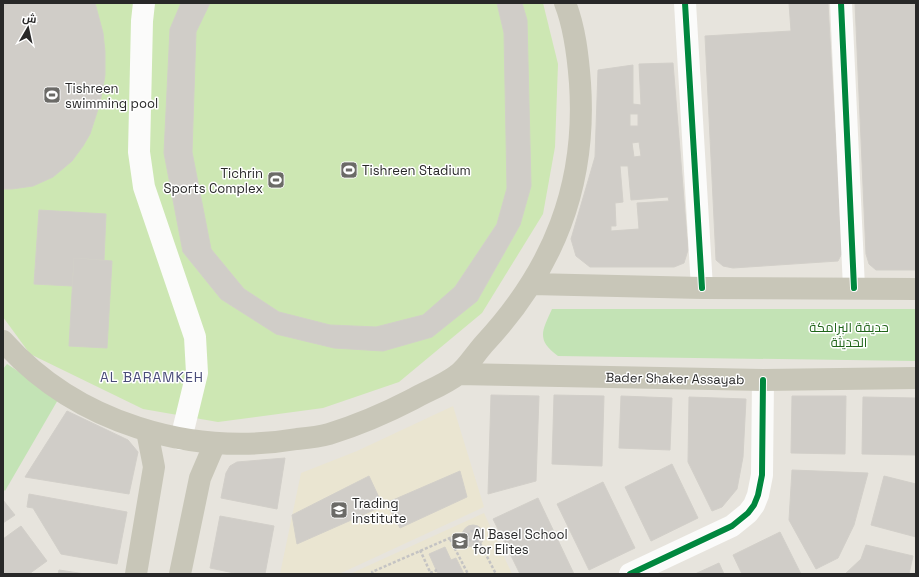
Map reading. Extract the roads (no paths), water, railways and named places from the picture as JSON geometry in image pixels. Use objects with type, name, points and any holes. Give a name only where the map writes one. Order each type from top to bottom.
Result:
[{"type":"main road","points":[[3,341],[23,363],[66,395],[114,419],[147,431],[181,439],[215,444],[271,444],[327,434],[380,417],[458,374],[508,318],[532,284],[546,260],[562,222],[577,170],[582,117],[578,54],[566,3]]},
{"type":"main road","points":[[532,284],[702,288],[854,288],[916,290]]},
{"type":"main road","name":"Bader Shaker Assayab","points":[[458,374],[763,380],[916,378]]},
{"type":"main road","points":[[136,574],[154,467],[147,431]]},
{"type":"main road","points":[[180,574],[200,478],[215,444]]},
{"type":"street","points":[[144,3],[142,21],[139,152],[144,187],[195,337],[197,372],[181,439]]},
{"type":"street","points":[[685,3],[702,288]]},
{"type":"street","points":[[841,3],[854,288]]},
{"type":"street","points":[[630,574],[732,526],[744,517],[754,505],[760,490],[762,475],[763,380]]},
{"type":"place","name":"Tishreen swimming pool","points":[[52,95]]},
{"type":"place","name":"Tishreen Stadium","points":[[349,170]]},
{"type":"place","name":"Tichrin Sports Complex","points":[[276,180]]},
{"type":"place","name":"Trading institute","points":[[339,510]]},
{"type":"place","name":"Al Basel School for Elites","points":[[460,541]]},
{"type":"district","name":"AL BARAMKEH","points":[[152,377]]},
{"type":"park label","name":"حديقة البرامكة الحديثة","points":[[849,334]]}]
